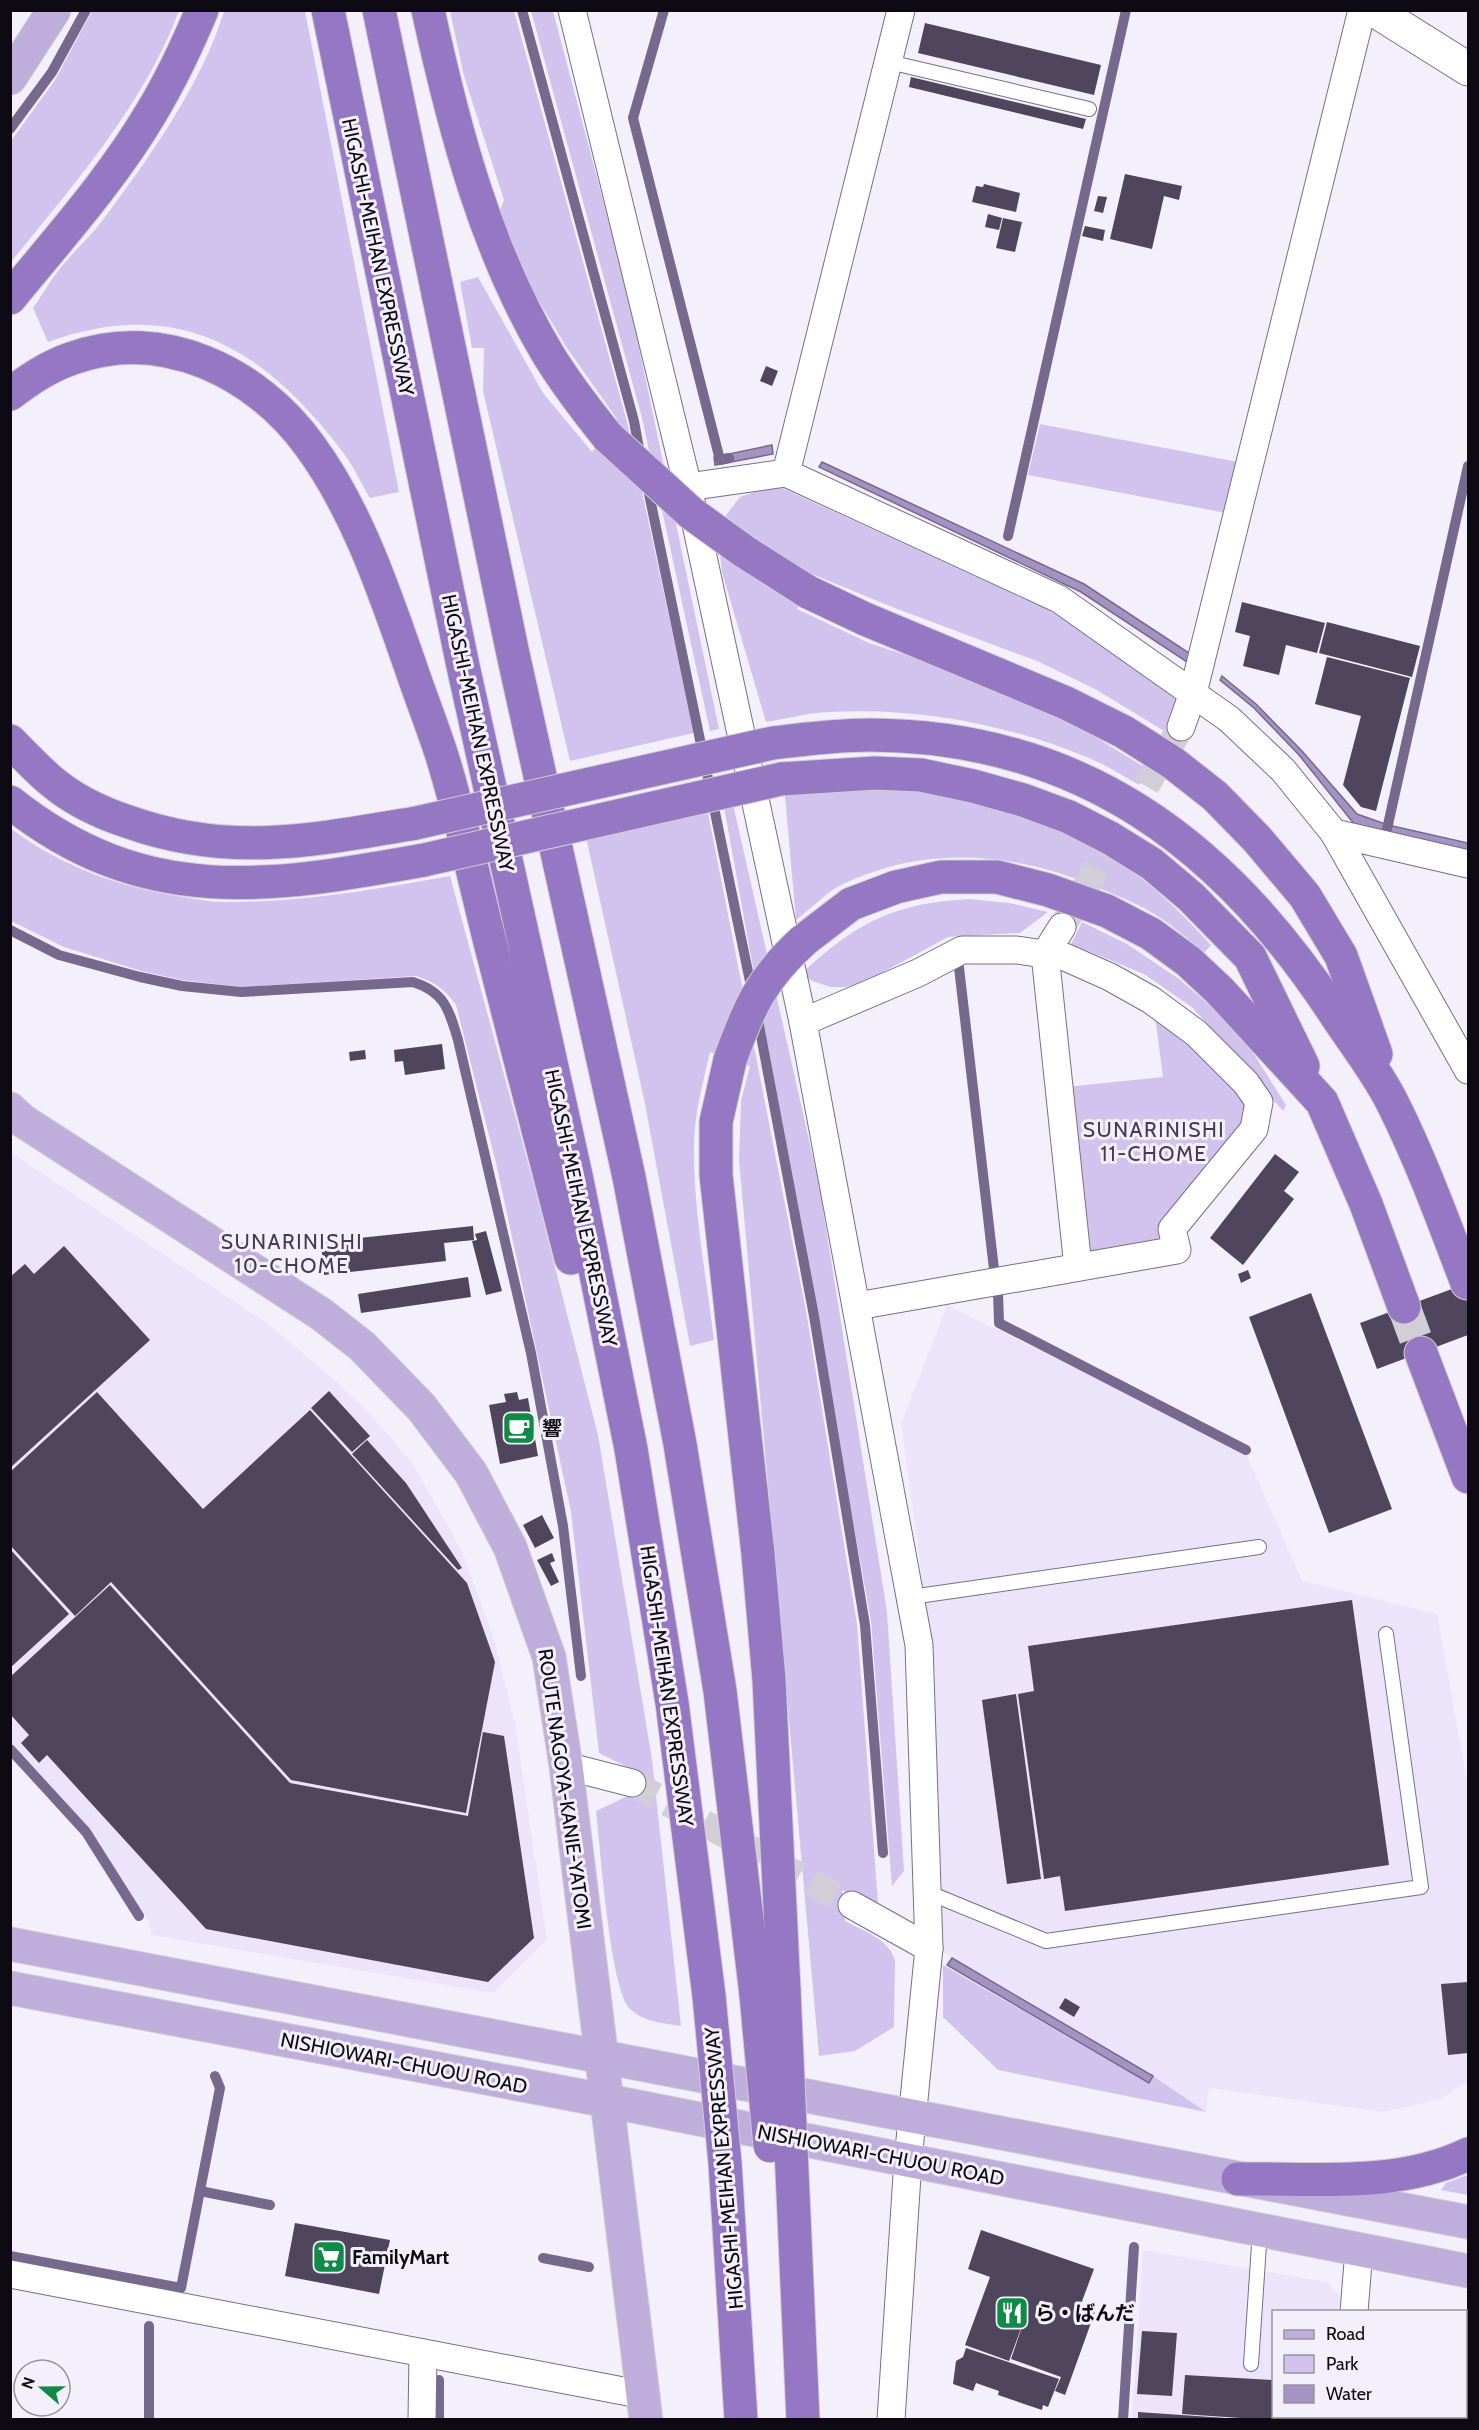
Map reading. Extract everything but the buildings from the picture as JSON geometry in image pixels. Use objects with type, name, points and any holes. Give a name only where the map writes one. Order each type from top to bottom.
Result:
[{"type":"highway","points":[[10,298],[107,176],[151,114],[182,57],[202,10]]},
{"type":"highway","name":"HIGASHI-MEIHAN EXPRESSWAY","points":[[328,10],[460,655],[577,1180],[631,1449],[672,1703],[709,1996],[725,2163],[741,2420]]},
{"type":"highway","points":[[379,10],[513,654],[629,1177],[680,1444],[770,1993],[803,2420]]},
{"type":"highway","points":[[428,10],[446,95],[470,175],[494,239],[520,300],[549,356],[608,437],[691,513],[745,552],[808,592],[865,619],[1066,703],[1124,732],[1173,763],[1215,796],[1257,839],[1305,896],[1341,956],[1392,1102],[1430,1186],[1467,1283]]},
{"type":"highway","points":[[10,394],[40,372],[74,357],[105,349],[136,346],[172,351],[233,374],[251,387],[281,413],[308,443],[332,478],[380,579],[442,757],[584,1307],[631,1449]]},
{"type":"highway","points":[[10,741],[51,781],[80,800],[153,831],[194,840],[234,844],[274,844],[319,839],[416,823],[773,743],[869,735],[921,737],[966,743],[1059,770],[1102,789],[1145,813],[1185,842],[1224,876],[1272,928],[1308,973],[1392,1102]]},
{"type":"highway","points":[[10,802],[65,839],[103,858],[140,871],[178,879],[236,885],[324,878],[424,860],[781,779],[875,773],[921,776],[973,786],[1023,800],[1069,817],[1110,838],[1152,864],[1191,897],[1250,957],[1322,1102],[1366,1204],[1404,1307]]},
{"type":"highway","points":[[788,2420],[770,1993],[768,1669],[716,1175],[716,1122],[730,1060],[747,1012],[766,981],[786,956],[851,904],[896,887],[941,877],[997,877],[1048,890],[1107,911],[1151,934],[1188,961],[1220,991],[1322,1102]]},
{"type":"highway","points":[[1421,1353],[1467,1478]]},
{"type":"highway","points":[[1238,2179],[1374,2178],[1415,2173],[1450,2163],[1468,2154]]},
{"type":"main road","points":[[13,68],[54,10]]},
{"type":"main road","name":"ROUTE NAGOYA-KANIE-YATOMI","points":[[10,1110],[23,1121],[321,1314],[362,1346],[422,1408],[471,1473],[510,1547],[549,1657],[566,1766],[645,2407]]},
{"type":"main road","points":[[10,1944],[1468,2222]]},
{"type":"main road","name":"NISHIOWARI-CHUOU ROAD","points":[[10,1988],[908,2160],[1468,2271]]},
{"type":"street","points":[[572,10],[688,487],[803,1022],[920,1645],[929,1948],[908,2160],[891,2420]]},
{"type":"street","points":[[786,473],[901,10]]},
{"type":"street","points":[[1181,727],[1193,693],[1362,10]]},
{"type":"street","points":[[1374,10],[1468,69]]},
{"type":"street","points":[[688,487],[786,473],[1059,599],[1229,719],[1283,770],[1334,833],[1468,1070]]},
{"type":"street","points":[[1334,833],[1468,864]]},
{"type":"street","points":[[1062,927],[1045,954],[1078,1267]]},
{"type":"street","points":[[803,1022],[918,973],[962,951],[1017,950],[1065,957],[1110,977],[1150,1000],[1196,1033],[1246,1083],[1259,1102],[1254,1129],[1172,1230],[1177,1250],[857,1306]]},
{"type":"street","points":[[566,1766],[632,1783]]},
{"type":"street","points":[[852,1905],[929,1948]]},
{"type":"street","points":[[1354,2310],[1359,2250]]},
{"type":"street","points":[[10,2274],[423,2353],[645,2407]]},
{"type":"street","points":[[422,2420],[423,2353]]},
{"type":"lane","points":[[889,62],[1089,109]]},
{"type":"lane","points":[[911,1597],[1259,1547]]},
{"type":"lane","points":[[927,1892],[1046,1941],[1421,1887],[1386,1634]]},
{"type":"lane","points":[[1251,2364],[1260,2230]]},
{"type":"shaded area","points":[[10,1152],[268,1324],[337,1382],[369,1413],[412,1463],[461,1549],[493,1636],[515,1723],[547,1940],[493,1993],[151,1935],[149,1923],[92,1832],[11,1741]]},
{"type":"shaded area","points":[[947,1305],[1245,1451],[1302,1581],[1437,1614],[1468,1786],[1468,2081],[1440,2099],[1384,2112],[1209,2088],[1206,2112],[1153,2076],[944,1953],[932,1649],[901,1424]]},
{"type":"shaded area","points":[[1143,2250],[1327,2282],[1340,2297],[1339,2310],[1272,2310],[1272,2418],[1332,2419],[1132,2420]]},
{"type":"green space","points":[[92,11],[179,11],[164,46],[127,112],[11,262],[11,141],[55,80]]},
{"type":"green space","points":[[224,11],[305,11],[399,492],[370,498],[346,456],[312,415],[281,384],[249,359],[214,340],[177,329],[137,325],[94,329],[48,342],[33,308],[58,271],[105,217],[156,145],[203,65]]},
{"type":"green space","points":[[450,11],[514,11],[627,422],[694,733],[570,761],[483,391],[484,348],[472,348],[460,282],[478,277],[543,393],[592,452],[617,419],[567,348],[528,283],[499,213],[504,200],[464,76]]},
{"type":"green space","points":[[531,11],[553,11],[628,295],[719,729],[710,731],[642,418]]},
{"type":"green space","points":[[1040,424],[1238,462],[1226,513],[1028,475]]},
{"type":"green space","points":[[782,488],[1045,608],[1154,674],[1183,701],[1169,734],[1095,689],[1037,661],[892,607],[812,574],[797,609],[869,643],[957,672],[1084,730],[1149,770],[1139,785],[1097,762],[1060,747],[1028,736],[962,720],[896,712],[862,711],[821,713],[766,722],[722,572],[718,536],[723,519],[740,497],[760,490]]},
{"type":"green space","points":[[835,789],[899,790],[962,798],[993,805],[1052,827],[1080,840],[1134,873],[1165,898],[1211,945],[1204,953],[1151,912],[1072,877],[1007,861],[974,858],[941,858],[908,862],[875,871],[837,887],[796,920],[785,796]]},
{"type":"green space","points":[[733,804],[819,1184],[887,1612],[904,1871],[892,1886],[871,1621],[724,807]]},
{"type":"green space","points":[[707,808],[806,1311],[857,1625],[878,1903],[842,1890],[845,1921],[881,1941],[892,1953],[895,1961],[894,2027],[855,2051],[819,2056],[739,1160],[741,1101],[750,1066],[710,1052],[702,1086],[695,1131],[694,1167],[714,1340],[690,1346],[644,1099],[585,833]]},
{"type":"green space","points":[[10,828],[50,854],[92,873],[159,893],[213,902],[309,898],[450,876],[534,1185],[598,1435],[652,1759],[681,2026],[661,2023],[635,2013],[623,1996],[617,1975],[607,1916],[596,1811],[632,1794],[631,1769],[599,1753],[571,1512],[497,1167],[456,1005],[439,987],[416,976],[241,987],[182,980],[141,971],[64,947],[11,921]]},
{"type":"green space","points":[[969,899],[1009,903],[1048,912],[1020,933],[948,937],[865,982],[846,987],[830,987],[810,980],[803,972],[841,940],[879,918],[919,905]]},
{"type":"green space","points":[[1082,922],[1127,944],[1179,979],[1238,1029],[1286,1105],[1283,1111],[1193,1008],[1144,974],[1071,944]]},
{"type":"green space","points":[[1154,1009],[1247,1100],[1244,1129],[1163,1228],[1157,1245],[1095,1256],[1083,1245],[1066,1087],[1163,1077]]},
{"type":"green space","points":[[943,1965],[1149,2083],[1153,2076],[1206,2112],[998,2070],[943,2017]]},
{"type":"green space","points":[[1468,2175],[1468,2195],[1441,2190],[1446,2183]]},
{"type":"water","points":[[772,445],[773,454],[715,465],[714,457]]},
{"type":"water","points":[[822,462],[1084,584],[1192,655],[1187,662],[1081,592],[819,467]]},
{"type":"water","points":[[1222,676],[1256,704],[1302,751],[1357,814],[1388,825],[1468,843],[1468,850],[1355,825],[1299,755],[1254,708],[1220,680]]},
{"type":"water","points":[[952,1958],[1153,2076],[1149,2083],[947,1965]]},
{"type":"waterway","points":[[10,129],[52,72],[86,10]]},
{"type":"waterway","points":[[522,10],[634,421],[640,454]]},
{"type":"waterway","points":[[664,10],[633,118],[720,460],[729,458]]},
{"type":"waterway","points":[[1008,536],[1126,10]]},
{"type":"waterway","points":[[1387,829],[1468,466]]},
{"type":"waterway","points":[[647,484],[752,991]]},
{"type":"waterway","points":[[10,930],[59,955],[182,986],[241,992],[413,982],[432,991],[444,1003],[458,1040],[531,1353],[563,1526],[581,1676]]},
{"type":"waterway","points":[[958,959],[994,1269]]},
{"type":"waterway","points":[[757,1015],[814,1316],[865,1625],[883,1853]]},
{"type":"waterway","points":[[998,1292],[999,1323],[1246,1450]]},
{"type":"waterway","points":[[10,1749],[86,1832],[139,1916]]},
{"type":"waterway","points":[[10,2256],[181,2288],[220,2088],[215,2076]]},
{"type":"waterway","points":[[200,2191],[270,2205]]},
{"type":"waterway","points":[[1123,2420],[1134,2247]]},
{"type":"waterway","points":[[543,2258],[589,2267]]},
{"type":"waterway","points":[[149,2326],[149,2420]]},
{"type":"waterway","points":[[439,2380],[439,2420]]},
{"type":"tunnel","points":[[1062,927],[1181,727]]},
{"type":"tunnel","points":[[1404,1307],[1421,1353]]},
{"type":"tunnel","points":[[632,1783],[852,1905]]},
{"type":"place","name":"響","points":[[519,1428]]},
{"type":"place","name":"FamilyMart","points":[[329,2257]]},
{"type":"place","name":"ら・ばんだ","points":[[1012,2313]]},
{"type":"district","name":"SUNARINISHI 11-CHOME","points":[[1154,1141]]},
{"type":"district","name":"SUNARINISHI 10-CHOME","points":[[292,1253]]}]
